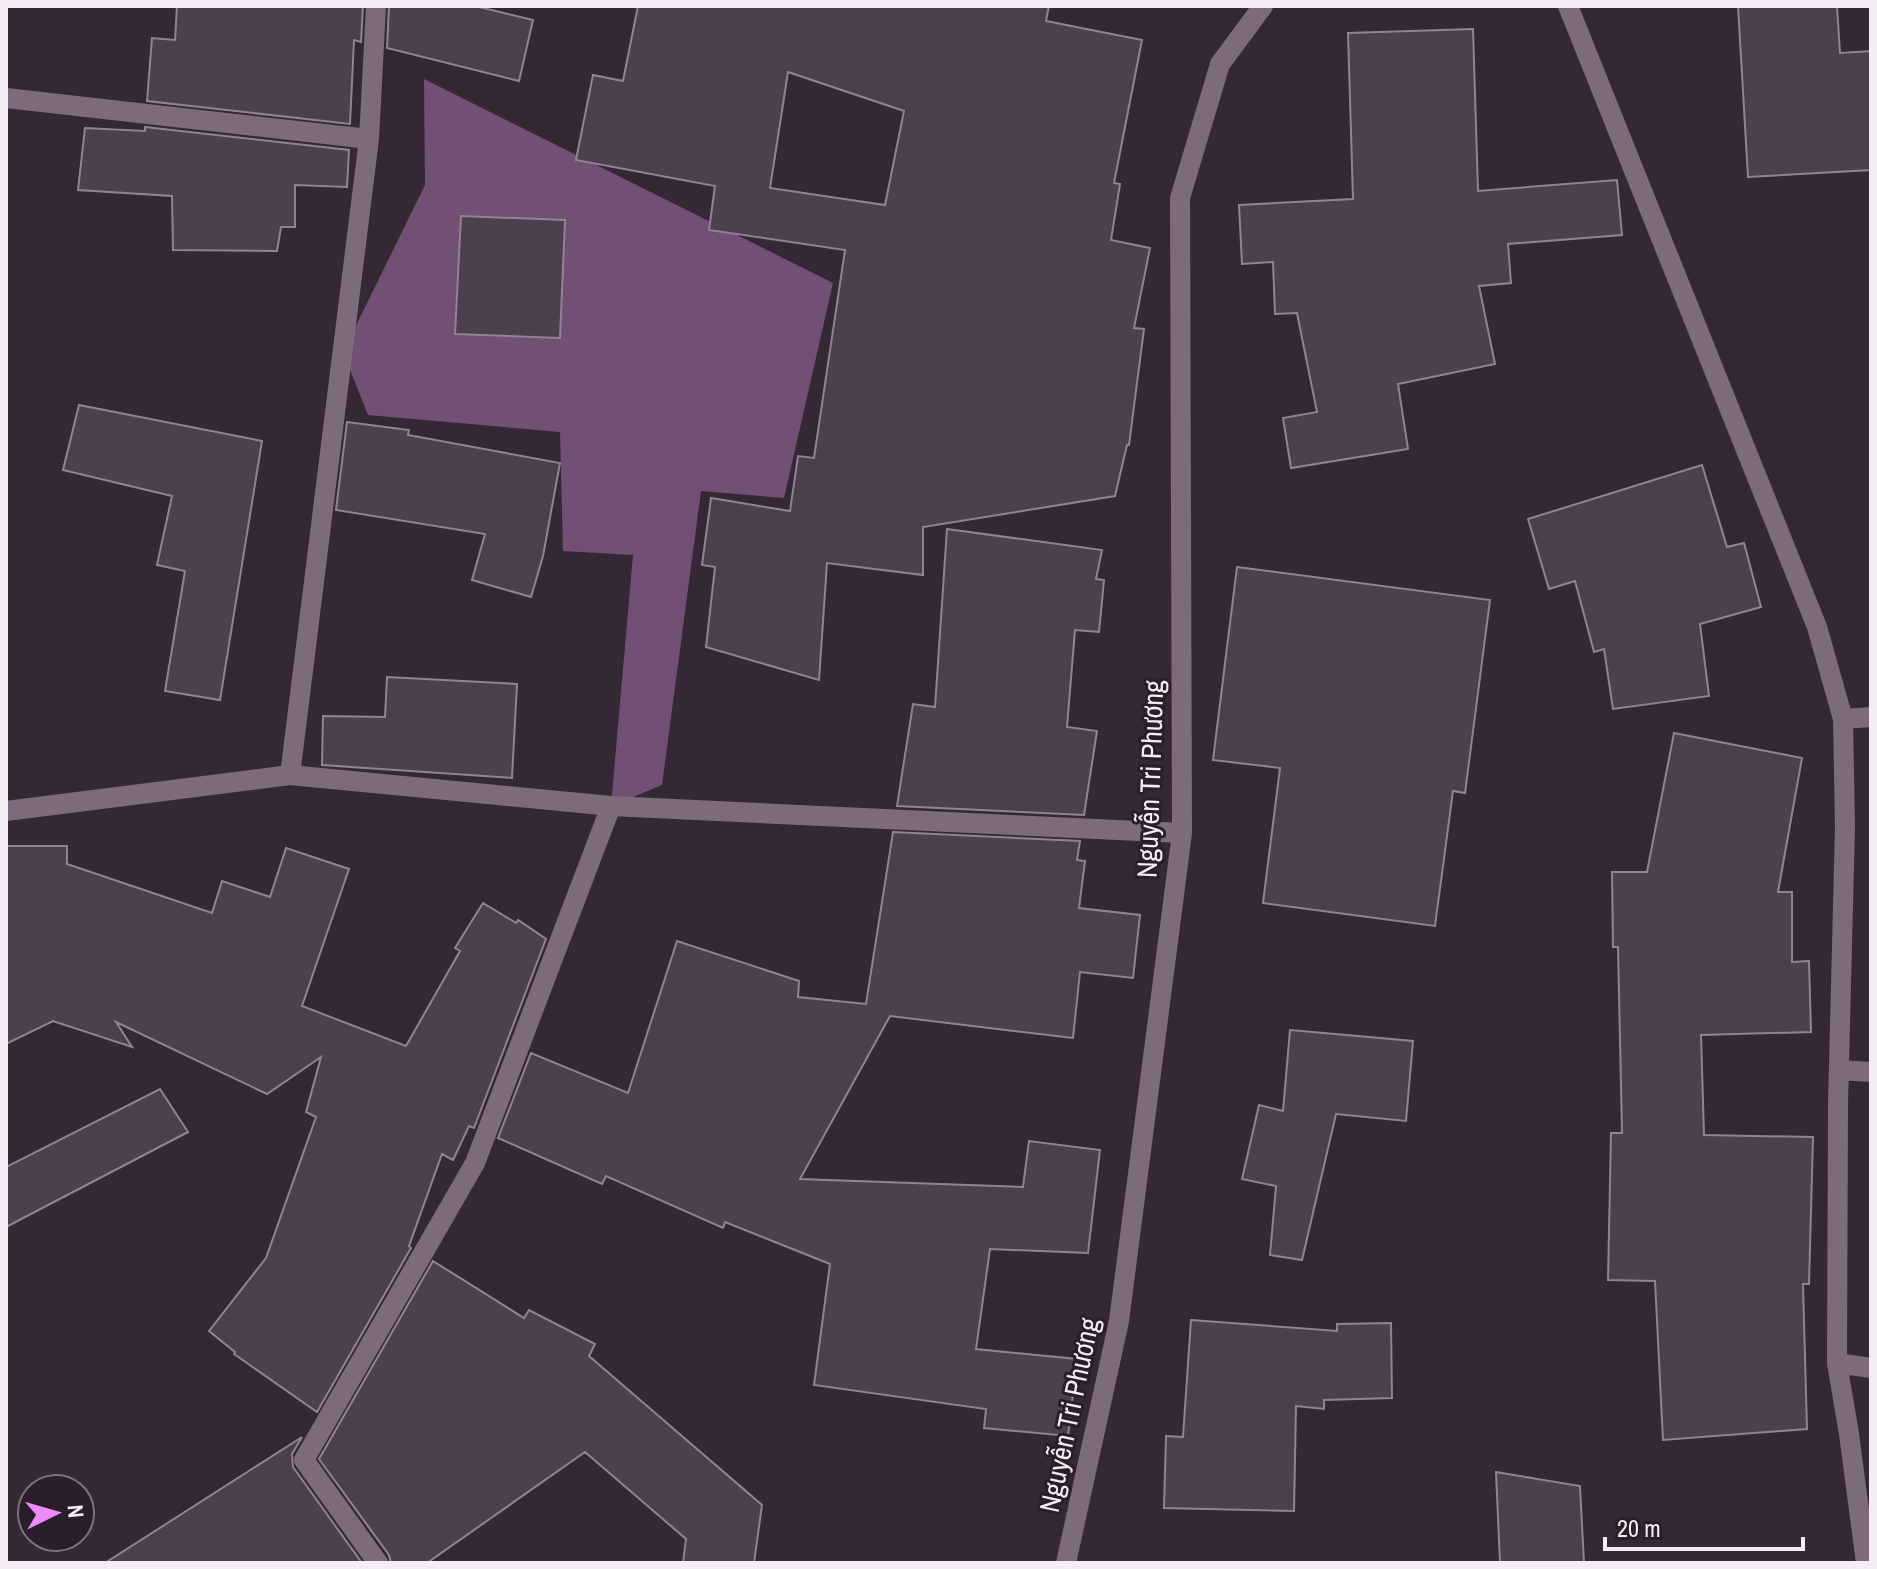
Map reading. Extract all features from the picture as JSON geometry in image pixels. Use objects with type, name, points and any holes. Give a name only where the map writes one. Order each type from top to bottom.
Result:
[{"type":"street","points":[[290,775],[369,139],[376,6]]},
{"type":"street","name":"Nguyễn Tri Phương","points":[[1066,1563],[1119,1321],[1182,833],[1180,198],[1220,64],[1263,6]]},
{"type":"street","points":[[1568,6],[1817,627],[1843,719],[1845,826],[1837,1363],[1866,1563]]},
{"type":"street","points":[[6,98],[369,139]]},
{"type":"street","points":[[1843,719],[1871,717]]},
{"type":"street","points":[[6,811],[290,775],[611,806],[1182,833]]},
{"type":"street","points":[[378,1563],[304,1460],[475,1163],[611,806]]},
{"type":"street","points":[[1840,1070],[1871,1072]]},
{"type":"street","points":[[1837,1363],[1871,1368]]},
{"type":"shaded area","points":[[424,79],[833,283],[784,498],[701,491],[662,785],[611,806],[633,555],[563,551],[560,432],[368,415],[343,352],[425,185]]},
{"type":"building","points":[[177,6],[363,6],[361,42],[354,40],[350,124],[147,101],[152,38],[175,40]]},
{"type":"building","points":[[389,6],[475,6],[533,20],[519,81],[387,48]]},
{"type":"building","points":[[638,6],[1049,6],[1046,21],[1142,40],[1114,183],[1120,184],[1111,240],[1150,248],[1134,328],[1144,329],[1129,445],[1115,496],[923,527],[923,575],[827,563],[819,680],[706,647],[715,567],[702,565],[711,498],[790,511],[798,456],[814,458],[845,250],[709,230],[715,186],[576,160],[593,75],[623,81]],"holes":[[[788,72],[904,111],[885,205],[770,188]]]},
{"type":"building","points":[[1738,6],[1837,6],[1840,53],[1871,51],[1871,170],[1748,177]]},
{"type":"building","points":[[1473,29],[1478,191],[1617,180],[1622,235],[1508,244],[1511,283],[1479,286],[1495,364],[1398,384],[1408,449],[1291,468],[1283,418],[1317,412],[1297,313],[1275,314],[1273,262],[1242,264],[1239,205],[1353,199],[1348,33]]},
{"type":"building","points":[[145,127],[349,150],[347,187],[295,185],[295,227],[281,227],[277,251],[173,250],[172,196],[78,190],[85,128],[145,131]]},
{"type":"building","points":[[461,216],[565,220],[560,338],[455,334]]},
{"type":"building","points":[[79,405],[262,441],[220,700],[165,691],[185,571],[157,565],[172,496],[63,470]]},
{"type":"building","points":[[347,422],[409,430],[408,435],[560,463],[543,556],[531,597],[472,580],[485,534],[336,510]]},
{"type":"building","points":[[1702,465],[1727,547],[1744,543],[1761,607],[1700,624],[1709,696],[1613,709],[1604,649],[1594,652],[1575,581],[1549,589],[1528,519]]},
{"type":"building","points":[[947,529],[1102,550],[1096,579],[1104,580],[1099,632],[1075,630],[1067,727],[1097,731],[1084,815],[897,806],[913,704],[935,707]]},
{"type":"building","points":[[1237,567],[1490,600],[1465,793],[1453,791],[1435,926],[1263,903],[1280,768],[1213,760]]},
{"type":"building","points":[[387,677],[517,684],[512,778],[322,765],[323,716],[385,717]]},
{"type":"building","points":[[1674,733],[1802,758],[1778,892],[1792,892],[1792,962],[1809,961],[1811,1032],[1701,1035],[1704,1135],[1813,1137],[1809,1284],[1803,1284],[1807,1429],[1663,1440],[1655,1281],[1608,1280],[1611,1133],[1622,1133],[1618,947],[1613,947],[1612,872],[1647,872]]},
{"type":"building","points":[[893,832],[1080,841],[1077,860],[1085,861],[1079,908],[1140,915],[1133,978],[1080,972],[1073,1038],[890,1016],[800,1179],[1023,1187],[1029,1141],[1100,1150],[1088,1253],[990,1249],[976,1349],[1077,1359],[1068,1436],[984,1428],[986,1409],[814,1385],[830,1264],[725,1222],[723,1228],[606,1176],[602,1184],[498,1138],[531,1053],[628,1093],[677,941],[799,981],[798,997],[866,1004]]},
{"type":"building","points":[[6,846],[67,846],[67,864],[212,913],[222,881],[270,897],[286,848],[349,869],[302,1006],[406,1046],[460,951],[455,948],[483,903],[516,923],[518,920],[546,939],[474,1128],[469,1126],[453,1160],[442,1154],[409,1246],[411,1248],[317,1412],[234,1354],[209,1331],[266,1258],[316,1117],[306,1112],[321,1057],[267,1094],[116,1022],[132,1047],[53,1021],[6,1044]]},
{"type":"building","points":[[1290,1030],[1413,1041],[1406,1121],[1336,1114],[1302,1260],[1270,1255],[1276,1186],[1242,1179],[1259,1105],[1283,1111]]},
{"type":"building","points":[[160,1089],[188,1132],[6,1227],[6,1167]]},
{"type":"building","points":[[433,1261],[524,1318],[529,1310],[595,1344],[589,1356],[762,1505],[754,1563],[683,1563],[686,1539],[585,1452],[427,1563],[391,1563],[389,1555],[319,1459]]},
{"type":"building","points":[[1191,1320],[1337,1331],[1337,1324],[1391,1323],[1392,1398],[1324,1400],[1324,1409],[1296,1406],[1294,1511],[1164,1508],[1166,1436],[1183,1437]]},
{"type":"building","points":[[302,1437],[292,1454],[293,1467],[362,1563],[105,1563]]},
{"type":"building","points":[[1496,1472],[1580,1486],[1584,1563],[1500,1563]]}]
